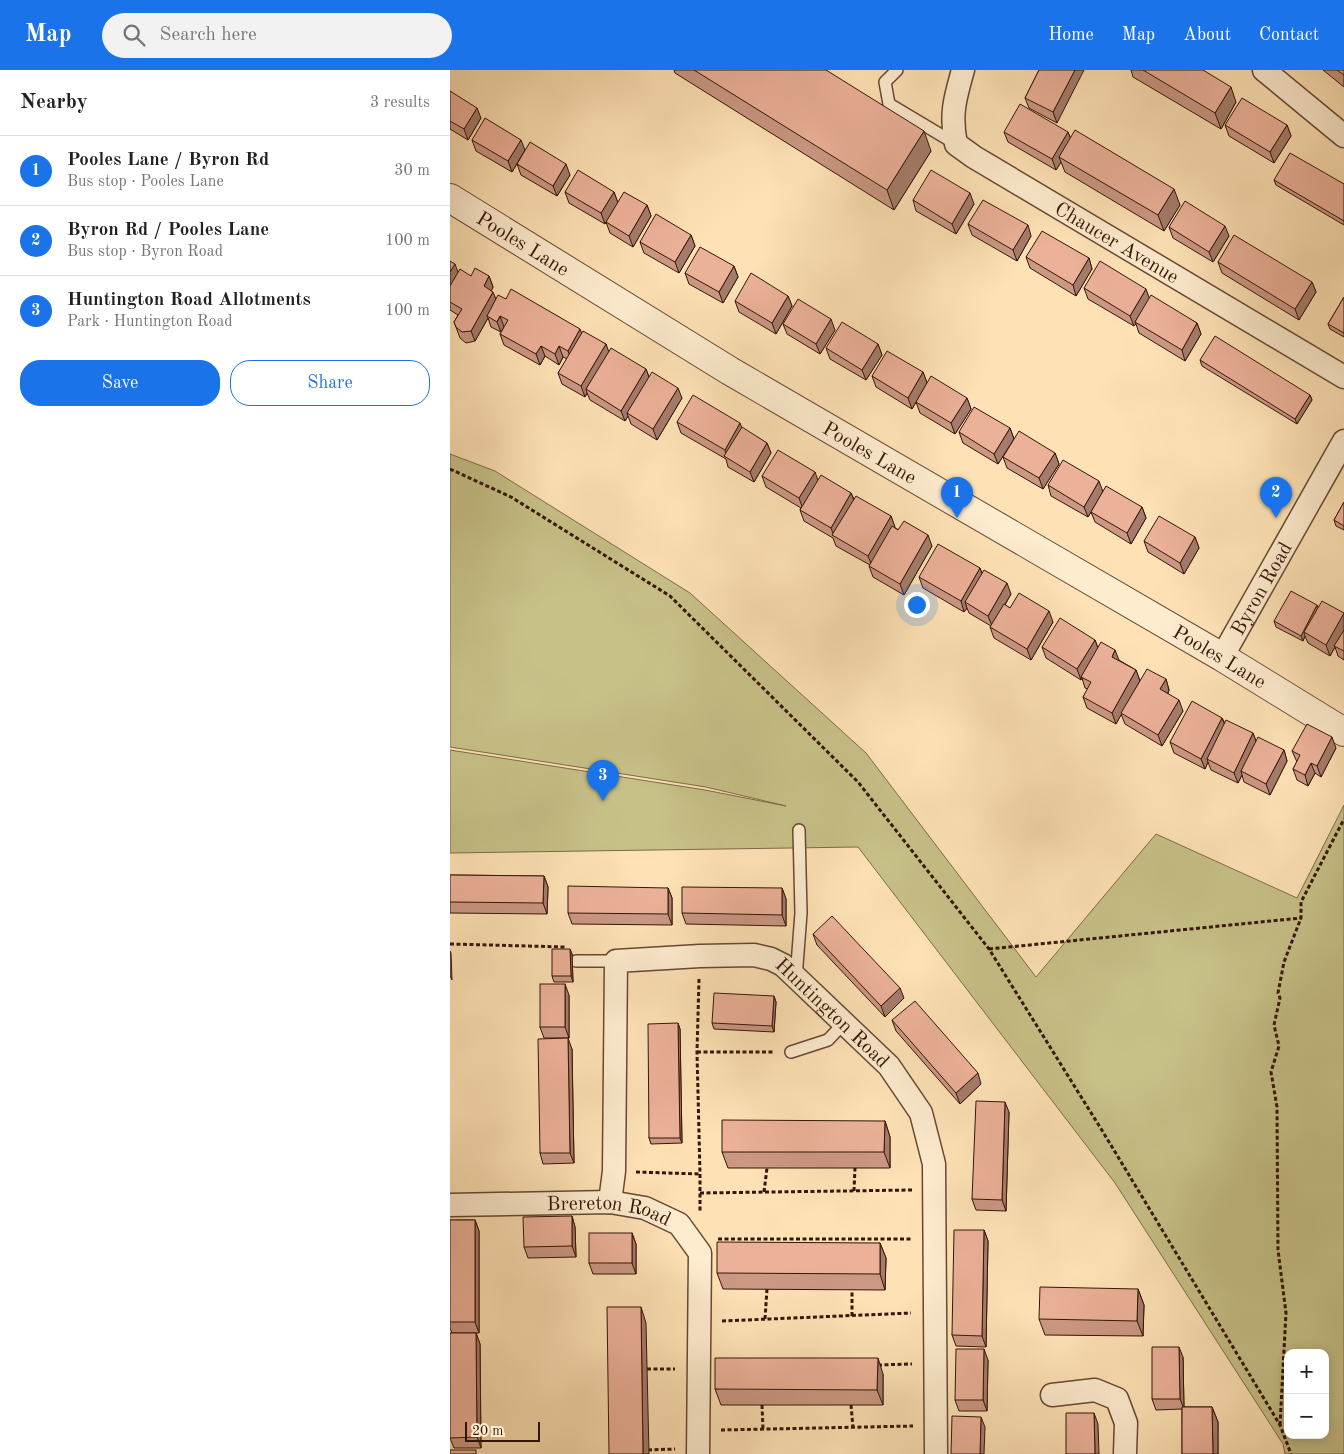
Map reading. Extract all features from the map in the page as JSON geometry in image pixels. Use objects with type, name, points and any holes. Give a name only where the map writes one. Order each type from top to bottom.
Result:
[{"type":"street","points":[[956,144],[952,126],[955,98],[963,70]]},
{"type":"street","points":[[1264,70],[1344,136]]},
{"type":"street","name":"Chaucer Avenue","points":[[956,144],[974,157],[1344,377]]},
{"type":"street","name":"Pooles Lane","points":[[450,198],[730,370],[1222,657],[1344,732]]},
{"type":"street","name":"Byron Road","points":[[1222,657],[1344,441]]},
{"type":"street","name":"Huntington Road","points":[[616,961],[754,954],[771,959],[782,965],[889,1066],[921,1113],[934,1164],[936,1454]]},
{"type":"street","points":[[610,1202],[614,1171],[616,961]]},
{"type":"street","name":"Brereton Road","points":[[450,1205],[610,1202],[645,1208],[678,1224],[700,1246]]},
{"type":"street","points":[[698,1454],[700,1246]]},
{"type":"street","points":[[1052,1395],[1096,1390],[1117,1399],[1126,1423],[1125,1454]]},
{"type":"lane","points":[[897,70],[885,82],[889,104],[956,144]]},
{"type":"lane","points":[[796,978],[801,913],[799,830]]},
{"type":"lane","points":[[576,961],[616,961]]},
{"type":"lane","points":[[791,1052],[828,1040],[844,1023]]},
{"type":"path","points":[[450,469],[511,497],[670,596],[858,782],[989,949],[1280,1425],[1291,1454]]},
{"type":"path","points":[[1280,1425],[1286,1313],[1278,1250],[1277,1107],[1271,1072],[1279,1046],[1274,1025],[1280,998],[1278,993],[1284,962],[1302,918],[1301,902],[1344,819]]},
{"type":"path","points":[[989,949],[1302,918]]},
{"type":"path","points":[[450,944],[574,947],[576,961]]},
{"type":"path","points":[[700,956],[697,1052],[700,1246],[935,1238]]},
{"type":"path","points":[[697,1052],[791,1052]]},
{"type":"path","points":[[764,1192],[767,1168]]},
{"type":"path","points":[[854,1190],[855,1168]]},
{"type":"path","points":[[614,1171],[700,1174]]},
{"type":"path","points":[[700,1193],[934,1189]]},
{"type":"path","points":[[765,1319],[767,1289]]},
{"type":"path","points":[[852,1290],[852,1316]]},
{"type":"path","points":[[699,1322],[935,1312]]},
{"type":"path","points":[[876,1365],[935,1364]]},
{"type":"path","points":[[647,1370],[699,1369]]},
{"type":"path","points":[[762,1405],[762,1429]]},
{"type":"path","points":[[851,1406],[853,1428]]},
{"type":"path","points":[[698,1430],[936,1426]]},
{"type":"shaded area","points":[[450,454],[495,471],[690,593],[866,753],[1036,977],[1156,834],[1297,898],[1344,805],[1344,1454],[1285,1454],[1283,1444],[1115,1183],[858,847],[450,853],[450,750],[705,790],[786,806],[706,787],[450,747]]},
{"type":"building","points":[[694,70],[826,70],[924,131],[887,190]]},
{"type":"building","points":[[1039,70],[1075,70],[1053,112],[1025,98]]},
{"type":"building","points":[[1143,70],[1203,70],[1231,87],[1215,113]]},
{"type":"building","points":[[1337,70],[1344,70],[1344,75]]},
{"type":"building","points":[[450,91],[477,108],[464,129],[450,121]]},
{"type":"building","points":[[1242,98],[1287,125],[1270,152],[1225,125]]},
{"type":"building","points":[[1020,104],[1068,132],[1052,159],[1004,132]]},
{"type":"building","points":[[485,118],[521,140],[508,161],[472,140]]},
{"type":"building","points":[[1075,130],[1174,189],[1158,215],[1059,157]]},
{"type":"building","points":[[530,142],[566,164],[553,186],[517,164]]},
{"type":"building","points":[[1290,153],[1344,184],[1344,221],[1274,180]]},
{"type":"building","points":[[578,170],[614,192],[601,213],[565,192]]},
{"type":"building","points":[[931,170],[970,193],[952,224],[913,200]]},
{"type":"building","points":[[624,192],[647,205],[629,236],[606,222]]},
{"type":"building","points":[[983,200],[1028,225],[1013,250],[968,224]]},
{"type":"building","points":[[1185,201],[1225,226],[1209,252],[1169,227]]},
{"type":"building","points":[[656,214],[691,235],[675,262],[640,242]]},
{"type":"building","points":[[1042,231],[1089,258],[1073,285],[1026,257]]},
{"type":"building","points":[[1234,235],[1312,282],[1295,309],[1218,262]]},
{"type":"building","points":[[700,247],[734,266],[719,292],[685,273]]},
{"type":"building","points":[[450,261],[455,264],[450,272]]},
{"type":"building","points":[[1100,261],[1146,289],[1130,316],[1084,288]]},
{"type":"building","points":[[475,268],[489,276],[484,286],[493,292],[471,331],[462,332],[456,327],[454,322],[462,309],[450,302],[450,286],[460,269],[471,276]]},
{"type":"building","points":[[751,273],[788,296],[772,323],[735,301]]},
{"type":"building","points":[[511,289],[580,329],[568,351],[559,346],[555,354],[541,346],[536,354],[500,334],[508,320],[500,316],[497,322],[487,316],[498,295],[506,299]]},
{"type":"building","points":[[1151,295],[1197,323],[1182,350],[1135,322]]},
{"type":"building","points":[[1344,297],[1344,333],[1328,324]]},
{"type":"building","points":[[798,299],[831,319],[816,344],[783,324]]},
{"type":"building","points":[[842,322],[878,344],[862,370],[826,348]]},
{"type":"building","points":[[583,331],[606,344],[581,386],[558,373]]},
{"type":"building","points":[[1215,336],[1310,395],[1295,419],[1200,360]]},
{"type":"building","points":[[611,348],[646,369],[621,411],[586,389]]},
{"type":"building","points":[[887,351],[923,372],[908,398],[872,376]]},
{"type":"building","points":[[652,372],[678,388],[653,429],[627,413]]},
{"type":"building","points":[[931,376],[967,398],[951,423],[916,402]]},
{"type":"building","points":[[693,395],[740,423],[725,450],[677,422]]},
{"type":"building","points":[[974,407],[1010,428],[994,454],[959,432]]},
{"type":"building","points":[[742,427],[767,443],[750,472],[724,456]]},
{"type":"building","points":[[1019,431],[1055,453],[1039,478],[1003,457]]},
{"type":"building","points":[[778,450],[815,472],[799,498],[762,476]]},
{"type":"building","points":[[1063,460],[1099,481],[1084,507],[1048,485]]},
{"type":"building","points":[[821,475],[851,493],[831,528],[800,510]]},
{"type":"building","points":[[1106,486],[1142,507],[1127,533],[1091,512]]},
{"type":"building","points":[[856,496],[891,516],[868,556],[832,535]]},
{"type":"building","points":[[1344,502],[1344,526],[1334,520]]},
{"type":"building","points":[[1159,516],[1195,537],[1180,563],[1144,541]]},
{"type":"building","points":[[904,521],[928,535],[900,584],[869,566],[892,526],[898,530]]},
{"type":"building","points":[[938,544],[980,568],[961,601],[919,577]]},
{"type":"building","points":[[984,570],[1007,583],[988,616],[965,602]]},
{"type":"building","points":[[1291,591],[1317,605],[1301,636],[1274,621]]},
{"type":"building","points":[[1019,593],[1049,611],[1027,649],[990,627],[1004,604],[1010,608]]},
{"type":"building","points":[[1322,601],[1344,613],[1326,645],[1304,632]]},
{"type":"building","points":[[1060,618],[1095,640],[1077,669],[1042,647]]},
{"type":"building","points":[[1344,630],[1344,651],[1334,646]]},
{"type":"building","points":[[1101,642],[1115,650],[1112,657],[1136,670],[1112,713],[1083,697],[1091,682],[1081,677]]},
{"type":"building","points":[[1147,669],[1166,679],[1160,689],[1179,700],[1158,735],[1121,713]]},
{"type":"building","points":[[1192,701],[1222,718],[1201,759],[1170,742]]},
{"type":"building","points":[[1226,720],[1253,733],[1234,773],[1207,759]]},
{"type":"building","points":[[1307,724],[1332,737],[1317,766],[1311,763],[1305,775],[1293,769],[1300,755],[1292,751]]},
{"type":"building","points":[[1258,737],[1284,750],[1266,784],[1241,771]]},
{"type":"building","points":[[450,875],[544,876],[543,903],[450,902]]},
{"type":"building","points":[[568,886],[668,888],[668,914],[568,913]]},
{"type":"building","points":[[682,887],[782,888],[782,915],[682,913]]},
{"type":"building","points":[[832,916],[900,988],[881,1006],[813,934]]},
{"type":"building","points":[[552,949],[570,949],[571,976],[552,976]]},
{"type":"building","points":[[540,984],[565,984],[565,1027],[540,1027]]},
{"type":"building","points":[[714,993],[774,996],[772,1026],[712,1023]]},
{"type":"building","points":[[915,1001],[978,1073],[956,1093],[892,1020]]},
{"type":"building","points":[[678,1023],[680,1138],[649,1138],[648,1024]]},
{"type":"building","points":[[568,1038],[570,1153],[540,1153],[538,1039]]},
{"type":"building","points":[[976,1101],[1005,1102],[1002,1200],[972,1199]]},
{"type":"building","points":[[722,1120],[885,1121],[884,1152],[722,1152]]},
{"type":"building","points":[[572,1216],[572,1246],[524,1247],[523,1217]]},
{"type":"building","points":[[450,1220],[475,1220],[475,1322],[450,1322]]},
{"type":"building","points":[[954,1230],[984,1230],[982,1336],[952,1335]]},
{"type":"building","points":[[589,1233],[632,1233],[632,1263],[589,1263]]},
{"type":"building","points":[[717,1242],[880,1243],[880,1274],[717,1273]]},
{"type":"building","points":[[1040,1287],[1138,1289],[1137,1321],[1039,1319]]},
{"type":"building","points":[[607,1307],[641,1307],[643,1454],[609,1454]]},
{"type":"building","points":[[450,1333],[476,1333],[477,1437],[450,1438]]},
{"type":"building","points":[[1152,1347],[1179,1347],[1180,1399],[1152,1399]]},
{"type":"building","points":[[956,1349],[984,1349],[983,1400],[955,1400]]},
{"type":"building","points":[[715,1358],[878,1358],[877,1390],[715,1389]]},
{"type":"building","points":[[1182,1407],[1212,1407],[1213,1454],[1182,1454]]},
{"type":"building","points":[[1066,1413],[1094,1413],[1095,1454],[1066,1454]]},
{"type":"building","points":[[952,1416],[981,1417],[980,1454],[951,1454]]},
{"type":"building","points":[[450,1450],[476,1450],[476,1454],[450,1454]]},
{"type":"place","name":"Pooles Lane / Byron Rd","points":[[957,518]]},
{"type":"place","name":"Byron Rd / Pooles Lane","points":[[1276,518]]},
{"type":"place","name":"Huntington Road Allotments","points":[[603,801]]}]
